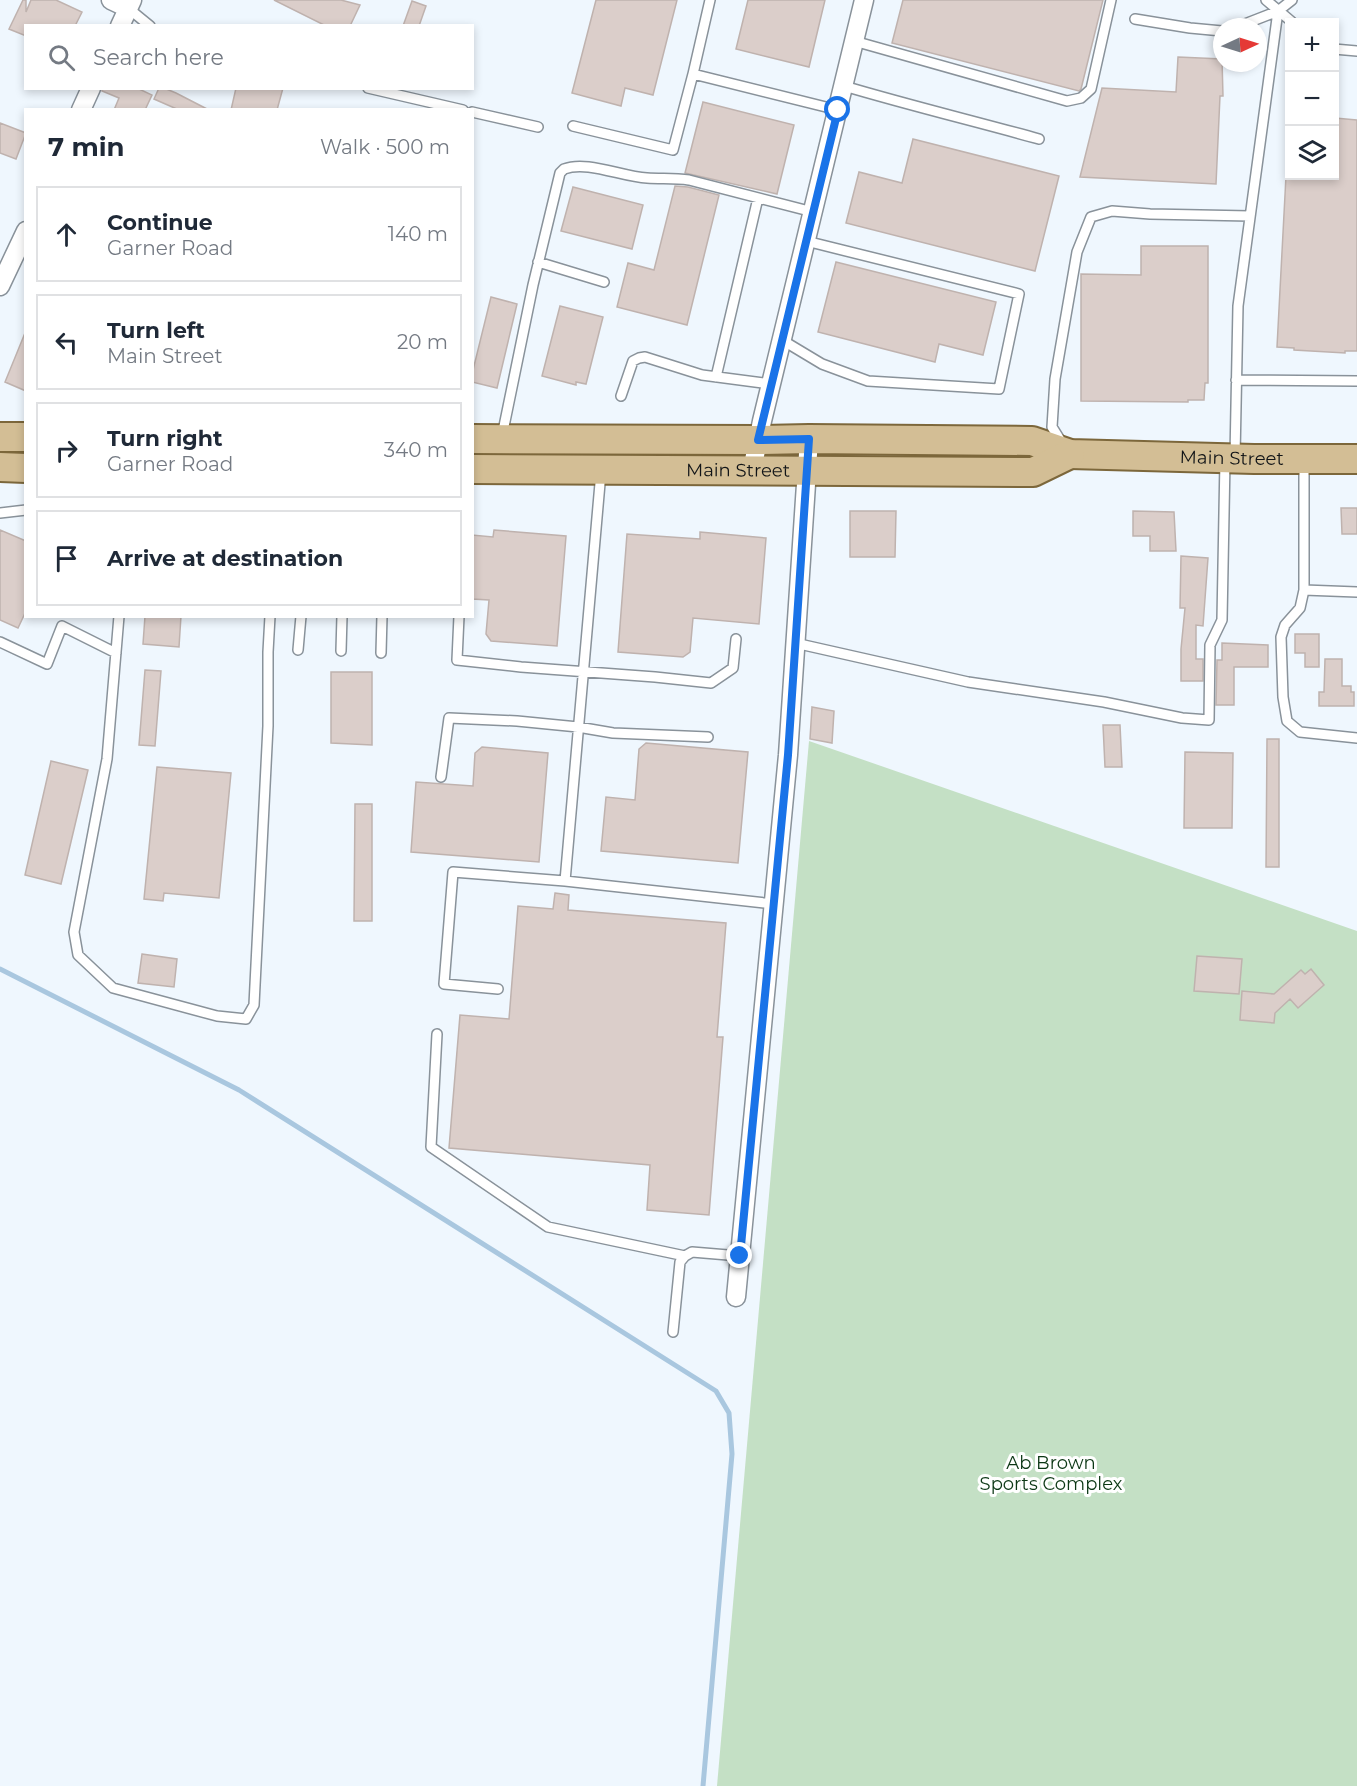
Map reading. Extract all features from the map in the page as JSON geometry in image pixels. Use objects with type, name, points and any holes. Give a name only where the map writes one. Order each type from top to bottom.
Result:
[{"type":"main road","points":[[0,436],[24,437]]},
{"type":"main road","name":"Main Street","points":[[474,439],[1032,441],[1070,454],[1357,459]]},
{"type":"main road","name":"Main Street","points":[[474,469],[1033,472],[1070,454]]},
{"type":"main road","points":[[0,467],[24,468]]},
{"type":"street","points":[[111,0],[130,4],[121,24]]},
{"type":"street","points":[[752,470],[864,0]]},
{"type":"street","points":[[82,108],[90,90]]},
{"type":"street","points":[[0,286],[24,235]]},
{"type":"street","points":[[735,1297],[788,755],[809,439]]},
{"type":"lane","points":[[573,126],[673,150],[710,0]]},
{"type":"lane","points":[[855,41],[1067,101],[1081,98],[1090,89],[1111,0]]},
{"type":"lane","points":[[1266,0],[1287,18]]},
{"type":"lane","points":[[1260,18],[1278,11],[1292,0]]},
{"type":"lane","points":[[130,4],[148,24]]},
{"type":"lane","points":[[795,643],[968,682],[1104,702],[1182,718],[1209,720],[1210,645],[1222,620],[1238,306],[1278,11]]},
{"type":"lane","points":[[1135,19],[1213,30]]},
{"type":"lane","points":[[1339,49],[1357,51]]},
{"type":"lane","points":[[693,74],[838,110]]},
{"type":"lane","points":[[843,86],[1039,139]]},
{"type":"lane","points":[[377,90],[454,108]]},
{"type":"lane","points":[[474,112],[538,127]]},
{"type":"lane","points":[[502,439],[538,262],[560,173],[564,169],[578,165],[645,178],[689,180],[813,212]]},
{"type":"lane","points":[[716,377],[758,198]]},
{"type":"lane","points":[[1070,454],[1052,427],[1055,379],[1077,252],[1090,217],[1112,212],[1250,216]]},
{"type":"lane","points":[[782,340],[822,364],[868,381],[999,389],[1019,294],[806,241]]},
{"type":"lane","points":[[538,262],[604,282]]},
{"type":"lane","points":[[621,396],[633,361],[645,357],[702,375],[771,384]]},
{"type":"lane","points":[[1236,380],[1357,381]]},
{"type":"lane","points":[[1304,459],[1304,590],[1300,608],[1285,625],[1281,637],[1283,697],[1287,721],[1300,732],[1357,738]]},
{"type":"lane","points":[[565,881],[601,470]]},
{"type":"lane","points":[[0,513],[24,510]]},
{"type":"lane","points":[[1304,590],[1357,592]]},
{"type":"lane","points":[[119,618],[107,759],[74,932],[78,956],[113,988],[217,1016],[246,1019],[254,1005],[268,726],[270,618]]},
{"type":"lane","points":[[298,650],[301,618]]},
{"type":"lane","points":[[341,651],[342,618]]},
{"type":"lane","points":[[381,652],[382,618]]},
{"type":"lane","points":[[459,618],[457,660],[711,683],[733,668],[736,639]]},
{"type":"lane","points":[[0,642],[47,664],[62,626],[116,653]]},
{"type":"lane","points":[[441,777],[448,718],[517,721],[613,732],[708,737]]},
{"type":"lane","points":[[498,990],[444,984],[453,872],[565,881],[774,904]]},
{"type":"lane","points":[[437,1034],[431,1147],[548,1227],[685,1256]]},
{"type":"lane","points":[[673,1332],[680,1262],[685,1256],[692,1252],[740,1256]]},
{"type":"green space","name":"Ab Brown Sports Complex","points":[[809,741],[1357,931],[1357,1786],[717,1786]]},
{"type":"building","points":[[23,0],[26,0],[26,12],[31,0],[56,0],[82,12],[76,24],[24,24],[24,35],[9,29]]},
{"type":"building","points":[[274,0],[341,0],[360,5],[351,24],[322,24]]},
{"type":"building","points":[[596,0],[677,0],[653,95],[625,88],[621,106],[572,93]]},
{"type":"building","points":[[748,0],[825,0],[809,67],[736,49]]},
{"type":"building","points":[[903,0],[1103,0],[1079,91],[892,43]]},
{"type":"building","points":[[412,1],[426,6],[420,24],[404,24]]},
{"type":"building","points":[[1178,57],[1213,59],[1213,72],[1222,72],[1223,96],[1220,96],[1216,184],[1080,177],[1102,88],[1176,92]]},
{"type":"building","points":[[141,90],[152,95],[146,108],[115,108],[119,98],[102,91]]},
{"type":"building","points":[[158,90],[169,90],[205,108],[174,108],[154,99]]},
{"type":"building","points":[[236,90],[282,90],[278,108],[231,108]]},
{"type":"building","points":[[703,102],[794,125],[777,194],[685,173]]},
{"type":"building","points":[[1339,118],[1357,120],[1357,351],[1345,351],[1345,353],[1277,347],[1286,180],[1339,180]]},
{"type":"building","points":[[0,123],[24,132],[16,159],[0,153]]},
{"type":"building","points":[[913,139],[1059,176],[1035,271],[846,223],[859,172],[902,183]]},
{"type":"building","points":[[675,186],[719,195],[687,325],[617,307],[628,263],[654,270]]},
{"type":"building","points":[[573,187],[643,205],[632,249],[561,231]]},
{"type":"building","points":[[1141,246],[1208,246],[1208,383],[1205,383],[1204,400],[1188,400],[1188,402],[1081,401],[1081,274],[1141,275]]},
{"type":"building","points":[[836,262],[996,302],[983,355],[939,344],[935,362],[818,332]]},
{"type":"building","points":[[491,297],[517,304],[497,388],[474,382],[474,366]]},
{"type":"building","points":[[560,306],[603,317],[586,384],[576,382],[576,385],[542,376]]},
{"type":"building","points":[[24,335],[24,390],[5,382]]},
{"type":"building","points":[[1341,508],[1357,508],[1357,534],[1342,534]]},
{"type":"building","points":[[850,511],[896,511],[895,557],[850,557]]},
{"type":"building","points":[[1133,511],[1174,512],[1176,551],[1150,551],[1150,536],[1133,536]]},
{"type":"building","points":[[0,530],[24,540],[24,615],[18,628],[0,620]]},
{"type":"building","points":[[494,530],[566,536],[557,646],[491,641],[486,634],[489,600],[474,599],[474,535],[493,537]]},
{"type":"building","points":[[700,532],[766,538],[759,624],[693,618],[690,652],[683,657],[618,652],[627,534],[700,539]]},
{"type":"building","points":[[1181,556],[1208,558],[1203,626],[1196,625],[1196,659],[1203,659],[1203,681],[1181,681],[1185,608],[1180,608]]},
{"type":"building","points":[[145,618],[181,618],[179,647],[143,644]]},
{"type":"building","points":[[1295,634],[1319,634],[1319,667],[1305,667],[1305,653],[1295,653]]},
{"type":"building","points":[[1222,643],[1268,645],[1268,667],[1234,667],[1234,705],[1216,705],[1217,660],[1222,660]]},
{"type":"building","points":[[1325,659],[1342,659],[1342,686],[1351,686],[1351,692],[1354,692],[1354,706],[1319,706],[1319,692],[1324,692]]},
{"type":"building","points":[[145,670],[161,671],[155,746],[139,745]]},
{"type":"building","points":[[331,672],[372,672],[372,745],[331,743]]},
{"type":"building","points":[[812,707],[834,711],[832,743],[810,739]]},
{"type":"building","points":[[1103,725],[1120,725],[1122,767],[1105,767]]},
{"type":"building","points":[[1267,739],[1279,739],[1279,867],[1266,867]]},
{"type":"building","points":[[646,743],[748,752],[738,863],[601,851],[606,797],[635,800],[639,749]]},
{"type":"building","points":[[482,747],[548,753],[539,862],[411,852],[416,782],[473,786],[475,753]]},
{"type":"building","points":[[1185,752],[1233,753],[1232,828],[1184,828]]},
{"type":"building","points":[[51,761],[88,770],[61,884],[25,875]]},
{"type":"building","points":[[157,767],[231,773],[219,898],[164,893],[163,901],[144,899]]},
{"type":"building","points":[[355,804],[372,804],[372,921],[354,921]]},
{"type":"building","points":[[555,893],[569,895],[568,910],[726,923],[717,1037],[723,1037],[709,1215],[647,1210],[650,1165],[449,1148],[460,1015],[509,1019],[518,906],[553,909]]},
{"type":"building","points":[[142,954],[177,959],[174,987],[138,983]]},
{"type":"building","points":[[1197,956],[1242,959],[1239,994],[1194,991]]},
{"type":"building","points":[[1311,969],[1324,985],[1298,1008],[1290,999],[1275,1013],[1274,1023],[1240,1020],[1242,991],[1274,994],[1301,970],[1305,974]]},
{"type":"waterway","points":[[0,969],[239,1090],[716,1391],[729,1413],[732,1454],[703,1786]]},
{"type":"route","points":[[740,1256],[788,755],[809,439],[758,440],[838,110]]}]
